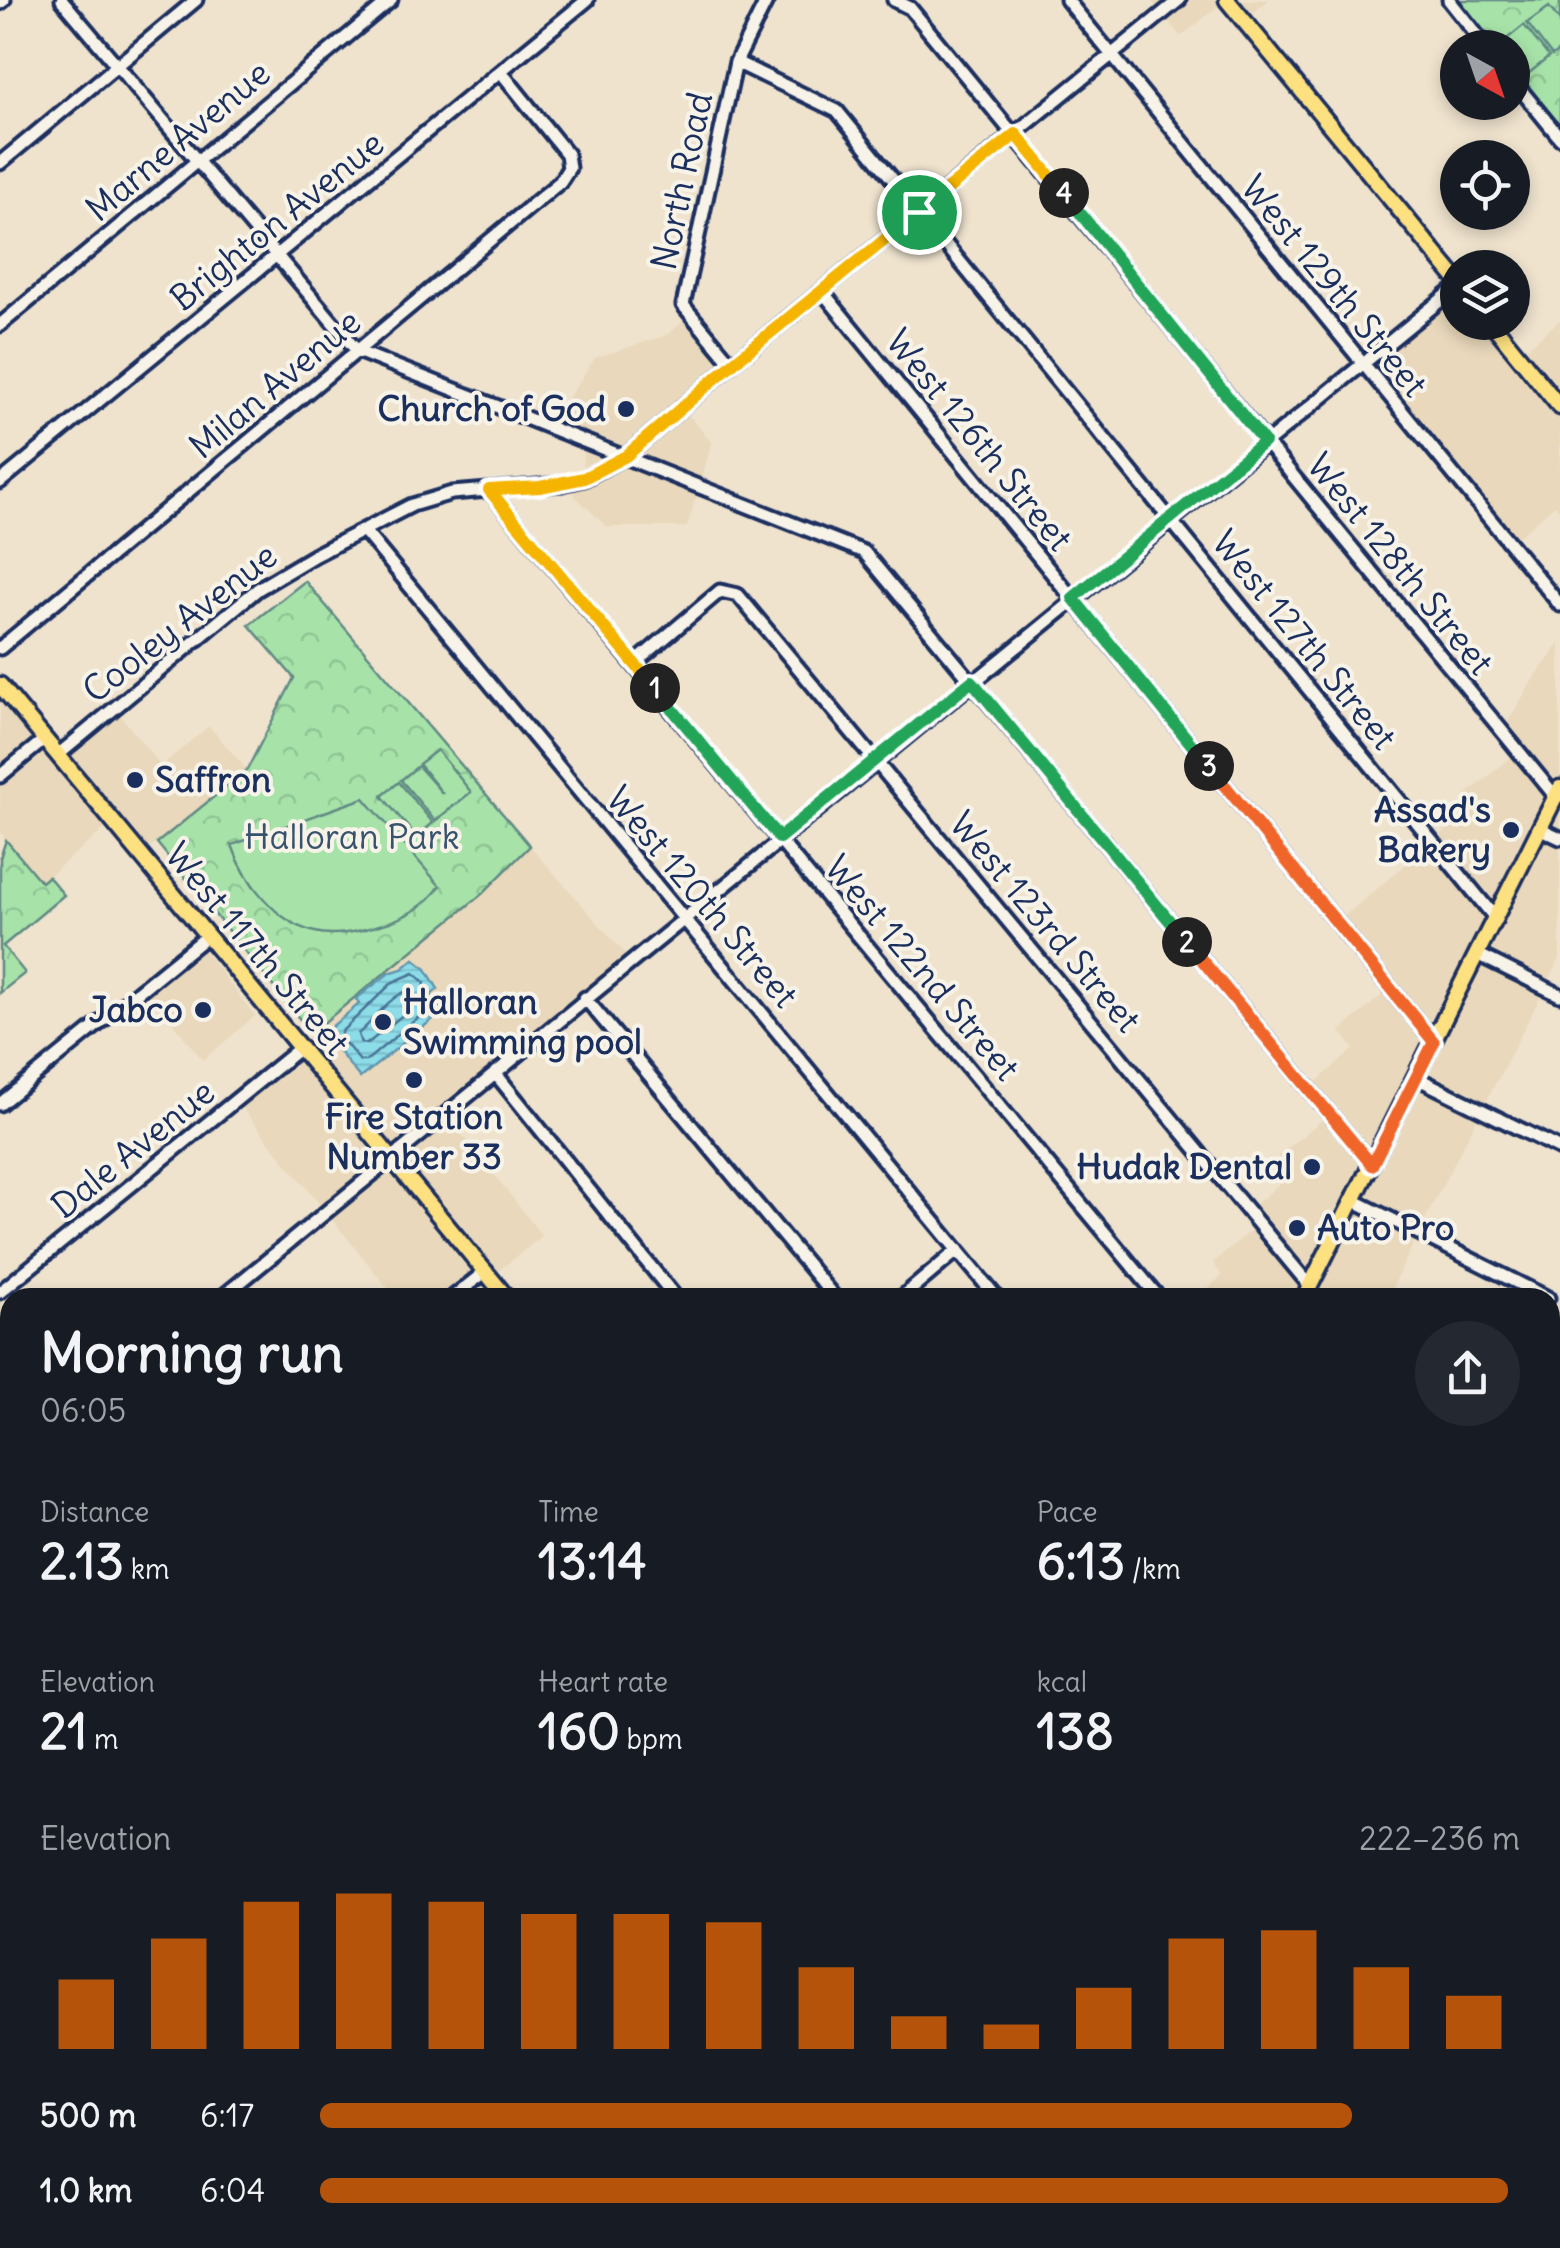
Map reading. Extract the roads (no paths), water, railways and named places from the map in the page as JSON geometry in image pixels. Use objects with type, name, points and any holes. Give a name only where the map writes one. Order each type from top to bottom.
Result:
[{"type":"main road","points":[[1227,0],[1440,261]]},
{"type":"main road","points":[[1506,340],[1560,407]]},
{"type":"main road","name":"West 117th Street","points":[[0,685],[499,1288]]},
{"type":"main road","points":[[1309,1288],[1558,792]]},
{"type":"street","points":[[62,0],[358,351],[864,552],[1372,1165]]},
{"type":"street","points":[[0,163],[196,0]]},
{"type":"street","name":"Marne Avenue","points":[[0,325],[391,0]]},
{"type":"street","name":"Brighton Avenue","points":[[0,482],[587,0]]},
{"type":"street","name":"North Road","points":[[732,364],[683,304],[736,62],[767,0]]},
{"type":"street","name":"West 128th Street","points":[[894,0],[910,8],[1016,134],[1264,442],[1558,792]]},
{"type":"street","name":"West 129th Street","points":[[1067,0],[1560,605]]},
{"type":"street","name":"Cooley Avenue","points":[[58,755],[258,589],[315,554],[412,505],[452,493],[540,487],[584,478],[626,456],[732,364],[1178,0]]},
{"type":"street","points":[[1449,0],[1473,30]]},
{"type":"street","name":"West 127th Street","points":[[736,62],[837,111],[1496,919]]},
{"type":"street","name":"Milan Avenue","points":[[0,648],[560,182],[569,168],[567,154],[502,72]]},
{"type":"street","points":[[1530,101],[1560,138]]},
{"type":"street","name":"West 126th Street","points":[[822,291],[1434,1042]]},
{"type":"street","points":[[233,1288],[1440,298]]},
{"type":"street","name":"West 122nd Street","points":[[489,490],[1151,1288]]},
{"type":"street","name":"West 120th Street","points":[[365,532],[990,1288]]},
{"type":"street","name":"West 123rd Street","points":[[635,663],[720,592],[738,594],[1304,1288]]},
{"type":"street","points":[[0,776],[45,739]]},
{"type":"street","points":[[1539,828],[1560,838]]},
{"type":"street","points":[[0,1104],[208,936]]},
{"type":"street","points":[[1479,955],[1560,995]]},
{"type":"street","points":[[584,998],[827,1288]]},
{"type":"street","name":"Dale Avenue","points":[[5,1288],[300,1048]]},
{"type":"street","points":[[494,1074],[668,1288]]},
{"type":"street","points":[[1417,1078],[1560,1149]]},
{"type":"street","points":[[1353,1200],[1529,1288]]},
{"type":"street","points":[[914,1288],[958,1250]]},
{"type":"street","points":[[465,1288],[486,1271]]},
{"type":"water","name":"Halloran Swimming pool","points":[[414,959],[426,969],[438,989],[431,995],[443,1011],[360,1078],[324,1033],[359,1004],[356,999]]},
{"type":"place","name":"Church of God","points":[[626,409]]},
{"type":"place","name":"Saffron","points":[[135,780]]},
{"type":"place","name":"Assad's Bakery","points":[[1511,830]]},
{"type":"place","name":"Jabco","points":[[203,1010]]},
{"type":"place","name":"Halloran Swimming pool","points":[[383,1022]]},
{"type":"place","name":"Fire Station Number 33","points":[[414,1080]]},
{"type":"place","name":"Hudak Dental","points":[[1312,1167]]},
{"type":"place","name":"Auto Pro","points":[[1297,1228]]},
{"type":"park label","name":"Halloran Park","points":[[352,837]]}]
